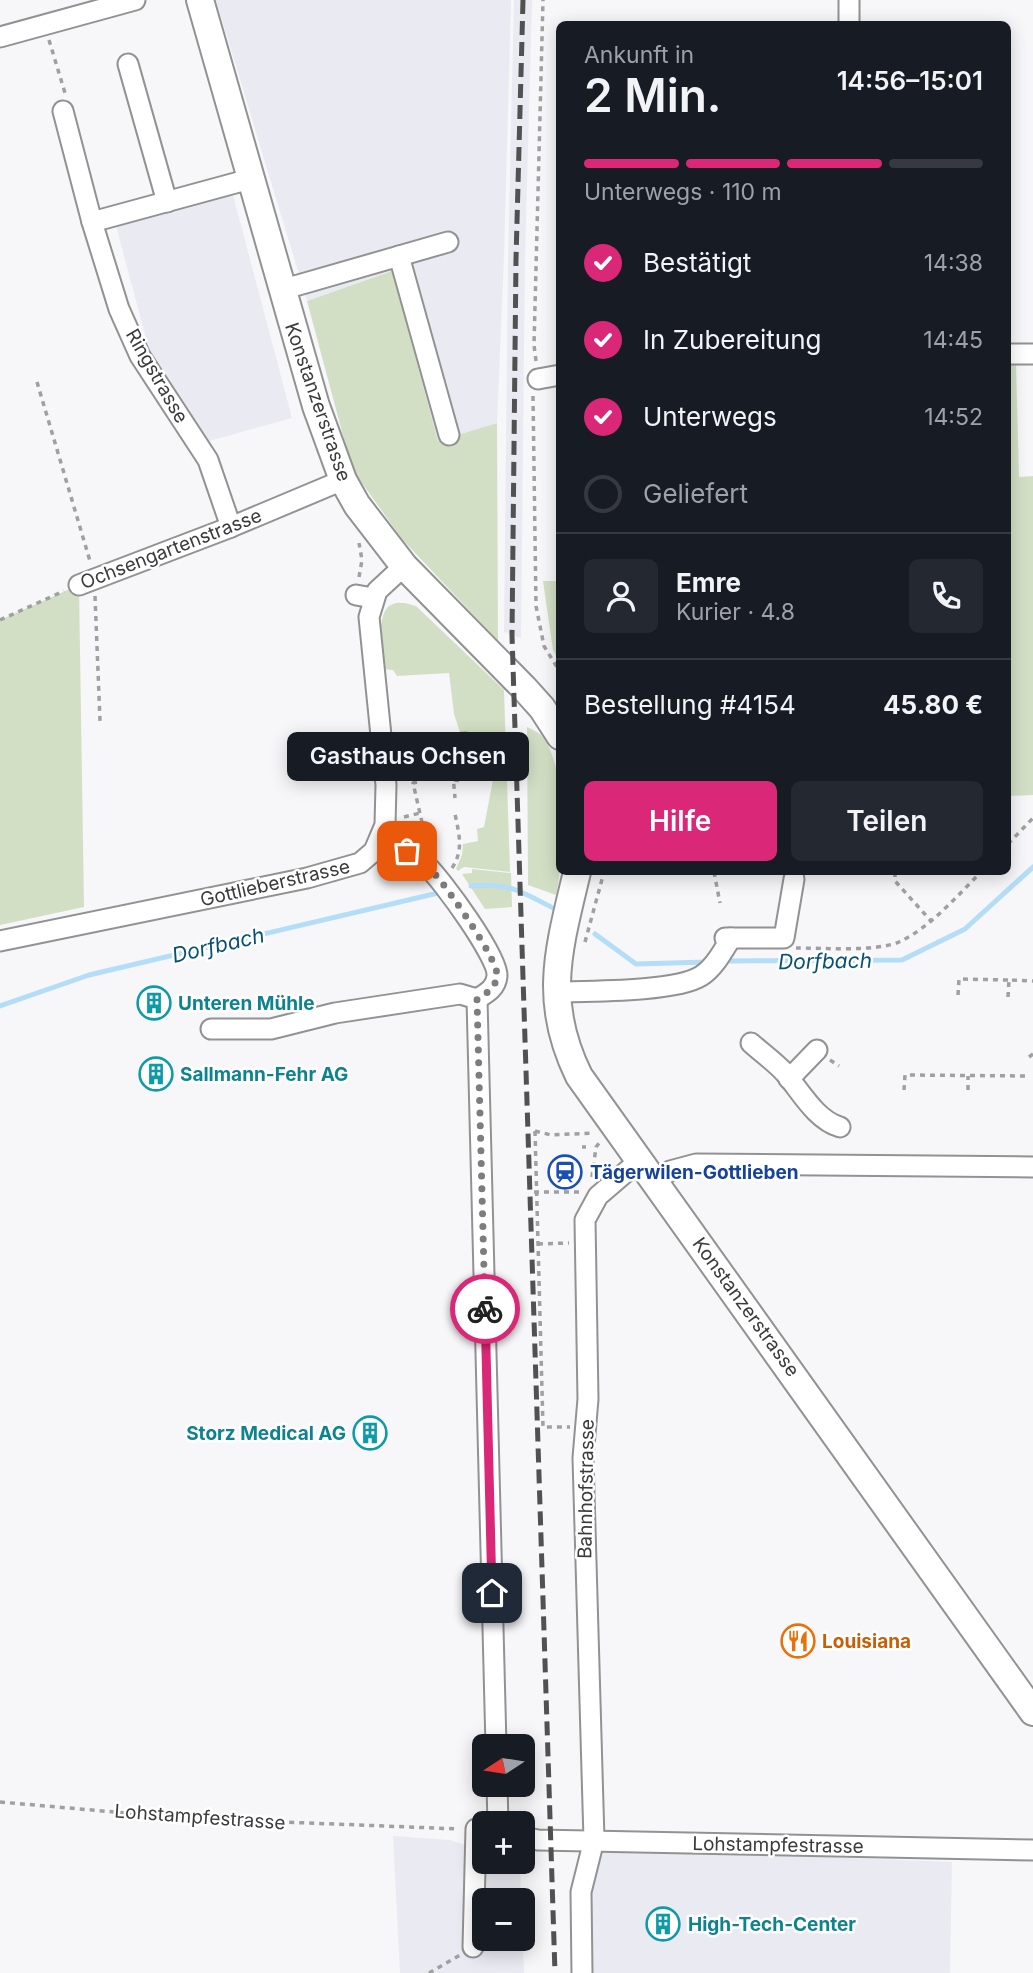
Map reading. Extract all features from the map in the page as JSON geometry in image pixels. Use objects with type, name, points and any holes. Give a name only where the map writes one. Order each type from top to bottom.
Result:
[{"type":"main road","name":"Konstanzerstrasse","points":[[200,0],[281,290],[316,406],[343,480],[357,505],[404,566],[524,688],[542,708],[556,730]]},
{"type":"main road","name":"Konstanzerstrasse","points":[[576,875],[570,901],[574,936],[557,967],[556,992],[564,1037],[579,1076],[1033,1712]]},
{"type":"street","points":[[0,37],[135,0]]},
{"type":"street","points":[[849,0],[849,21]]},
{"type":"street","points":[[128,64],[167,202]]},
{"type":"street","name":"Ringstrasse","points":[[63,111],[92,222],[119,309],[140,356],[208,460],[231,527]]},
{"type":"street","points":[[92,222],[250,179]]},
{"type":"street","points":[[281,290],[448,242]]},
{"type":"street","points":[[399,256],[449,435]]},
{"type":"street","points":[[1011,354],[1033,354]]},
{"type":"street","points":[[538,379],[556,376]]},
{"type":"street","name":"Ochsengartenstrasse","points":[[87,582],[231,527],[343,480]]},
{"type":"street","points":[[404,566],[365,597],[370,608],[383,753],[387,815],[381,837],[426,864],[441,881],[492,956],[498,973],[493,988],[477,999]]},
{"type":"street","points":[[383,753],[466,743]]},
{"type":"street","name":"Gottlieberstrasse","points":[[0,941],[344,869],[360,863],[374,851],[381,837]]},
{"type":"street","points":[[556,992],[635,989],[692,981],[704,975],[722,949],[784,938],[794,879]]},
{"type":"street","points":[[211,1028],[271,1029],[335,1013],[460,994],[477,999]]},
{"type":"street","points":[[477,999],[496,1734]]},
{"type":"street","points":[[751,1043],[789,1079],[818,1113],[830,1124],[840,1127]]},
{"type":"street","points":[[789,1079],[817,1050]]},
{"type":"street","name":"Bahnhofstrasse","points":[[582,1973],[581,1892],[594,1840],[583,1458],[588,1399],[585,1220],[598,1196],[647,1170],[670,1171],[696,1164],[1033,1167]]},
{"type":"street","name":"Lohstampfestrasse","points":[[535,1838],[1033,1850]]},
{"type":"path","points":[[543,0],[534,345],[538,379],[533,399],[536,606],[544,646],[556,666]]},
{"type":"path","points":[[44,25],[66,96],[63,111]]},
{"type":"path","points":[[37,382],[87,582],[100,721]]},
{"type":"path","name":"Ochsengartenstrasse","points":[[0,620],[87,582]]},
{"type":"path","points":[[452,764],[455,798]]},
{"type":"path","points":[[454,780],[463,781]]},
{"type":"path","points":[[417,782],[413,783],[428,853]]},
{"type":"path","points":[[400,822],[405,817],[420,813]]},
{"type":"path","points":[[450,870],[461,844],[455,814]]},
{"type":"path","points":[[1011,841],[1033,818]]},
{"type":"path","points":[[574,936],[593,916],[603,875]]},
{"type":"path","points":[[715,875],[720,903]]},
{"type":"path","points":[[895,875],[895,881],[931,920]]},
{"type":"path","points":[[784,938],[791,948],[860,948],[897,943],[931,920],[978,875]]},
{"type":"path","points":[[958,995],[959,979],[1033,981]]},
{"type":"path","points":[[1008,997],[1009,980]]},
{"type":"path","points":[[904,1090],[905,1075],[1029,1076]]},
{"type":"path","points":[[968,1076],[968,1090]]},
{"type":"path","points":[[586,1426],[543,1427],[533,1131],[551,1135],[596,1133]]},
{"type":"path","points":[[590,1183],[596,1147],[600,1142]]},
{"type":"path","points":[[535,1192],[577,1193],[585,1189]]},
{"type":"path","name":"Lohstampfestrasse","points":[[0,1802],[183,1818],[472,1830]]},
{"type":"path","points":[[429,1973],[472,1948]]},
{"type":"shaded area","points":[[216,0],[511,0],[497,423],[438,441],[392,271],[307,301]]},
{"type":"shaded area","points":[[514,0],[532,0],[525,259],[521,638],[504,632]]},
{"type":"shaded area","points":[[232,191],[292,418],[206,442],[151,357],[116,226]]},
{"type":"shaded area","points":[[393,1836],[450,1840],[472,1847],[472,1874],[520,1874],[521,1888],[472,1888],[472,1951],[523,1951],[524,1973],[400,1973]]},
{"type":"shaded area","points":[[608,1849],[952,1862],[950,1973],[589,1973],[587,1912],[595,1859]]},
{"type":"green space","points":[[392,271],[438,441],[497,423],[498,641],[402,539],[352,469],[307,301]]},
{"type":"green space","points":[[1011,364],[1016,364],[1019,477],[1033,476],[1033,795],[1011,796]]},
{"type":"green space","points":[[543,581],[556,581],[556,656]]},
{"type":"green space","points":[[79,585],[84,907],[0,925],[0,620]]},
{"type":"green space","points":[[393,604],[416,606],[504,690],[510,872],[464,867],[458,871],[456,869],[463,844],[478,841],[477,829],[484,827],[496,764],[493,739],[460,732],[454,714],[449,673],[397,676],[393,670],[383,669],[381,633],[384,614]]},
{"type":"green space","points":[[527,727],[541,735],[550,749],[556,768],[556,875],[559,875],[556,895],[528,885]]},
{"type":"green space","points":[[472,869],[511,873],[512,907],[485,909],[462,874],[472,873]]},
{"type":"waterway","name":"Dorfbach","points":[[721,961],[902,960],[965,929],[1033,867]]},
{"type":"waterway","name":"Dorfbach","points":[[471,886],[506,887],[555,909]]},
{"type":"waterway","name":"Dorfbach","points":[[0,1006],[89,975],[438,893]]},
{"type":"waterway","name":"Dorfbach","points":[[595,934],[636,964],[708,962]]},
{"type":"railway","points":[[523,0],[516,259],[512,635],[555,1973]]},
{"type":"way so far","points":[[407,851],[426,864],[441,881],[492,956],[498,973],[493,988],[477,999],[485,1309]]},
{"type":"place","name":"Gasthaus Ochsen","points":[[407,851]]},
{"type":"place","name":"Unteren Mühle","points":[[154,1003]]},
{"type":"place","name":"Sallmann-Fehr AG","points":[[156,1074]]},
{"type":"place","name":"Tägerwilen-Gottlieben","points":[[565,1172]]},
{"type":"place","name":"Storz Medical AG","points":[[370,1433]]},
{"type":"place","name":"Louisiana","points":[[798,1641]]},
{"type":"place","name":"High-Tech-Center","points":[[663,1924]]},
{"type":"route","points":[[485,1309],[492,1593]]}]
